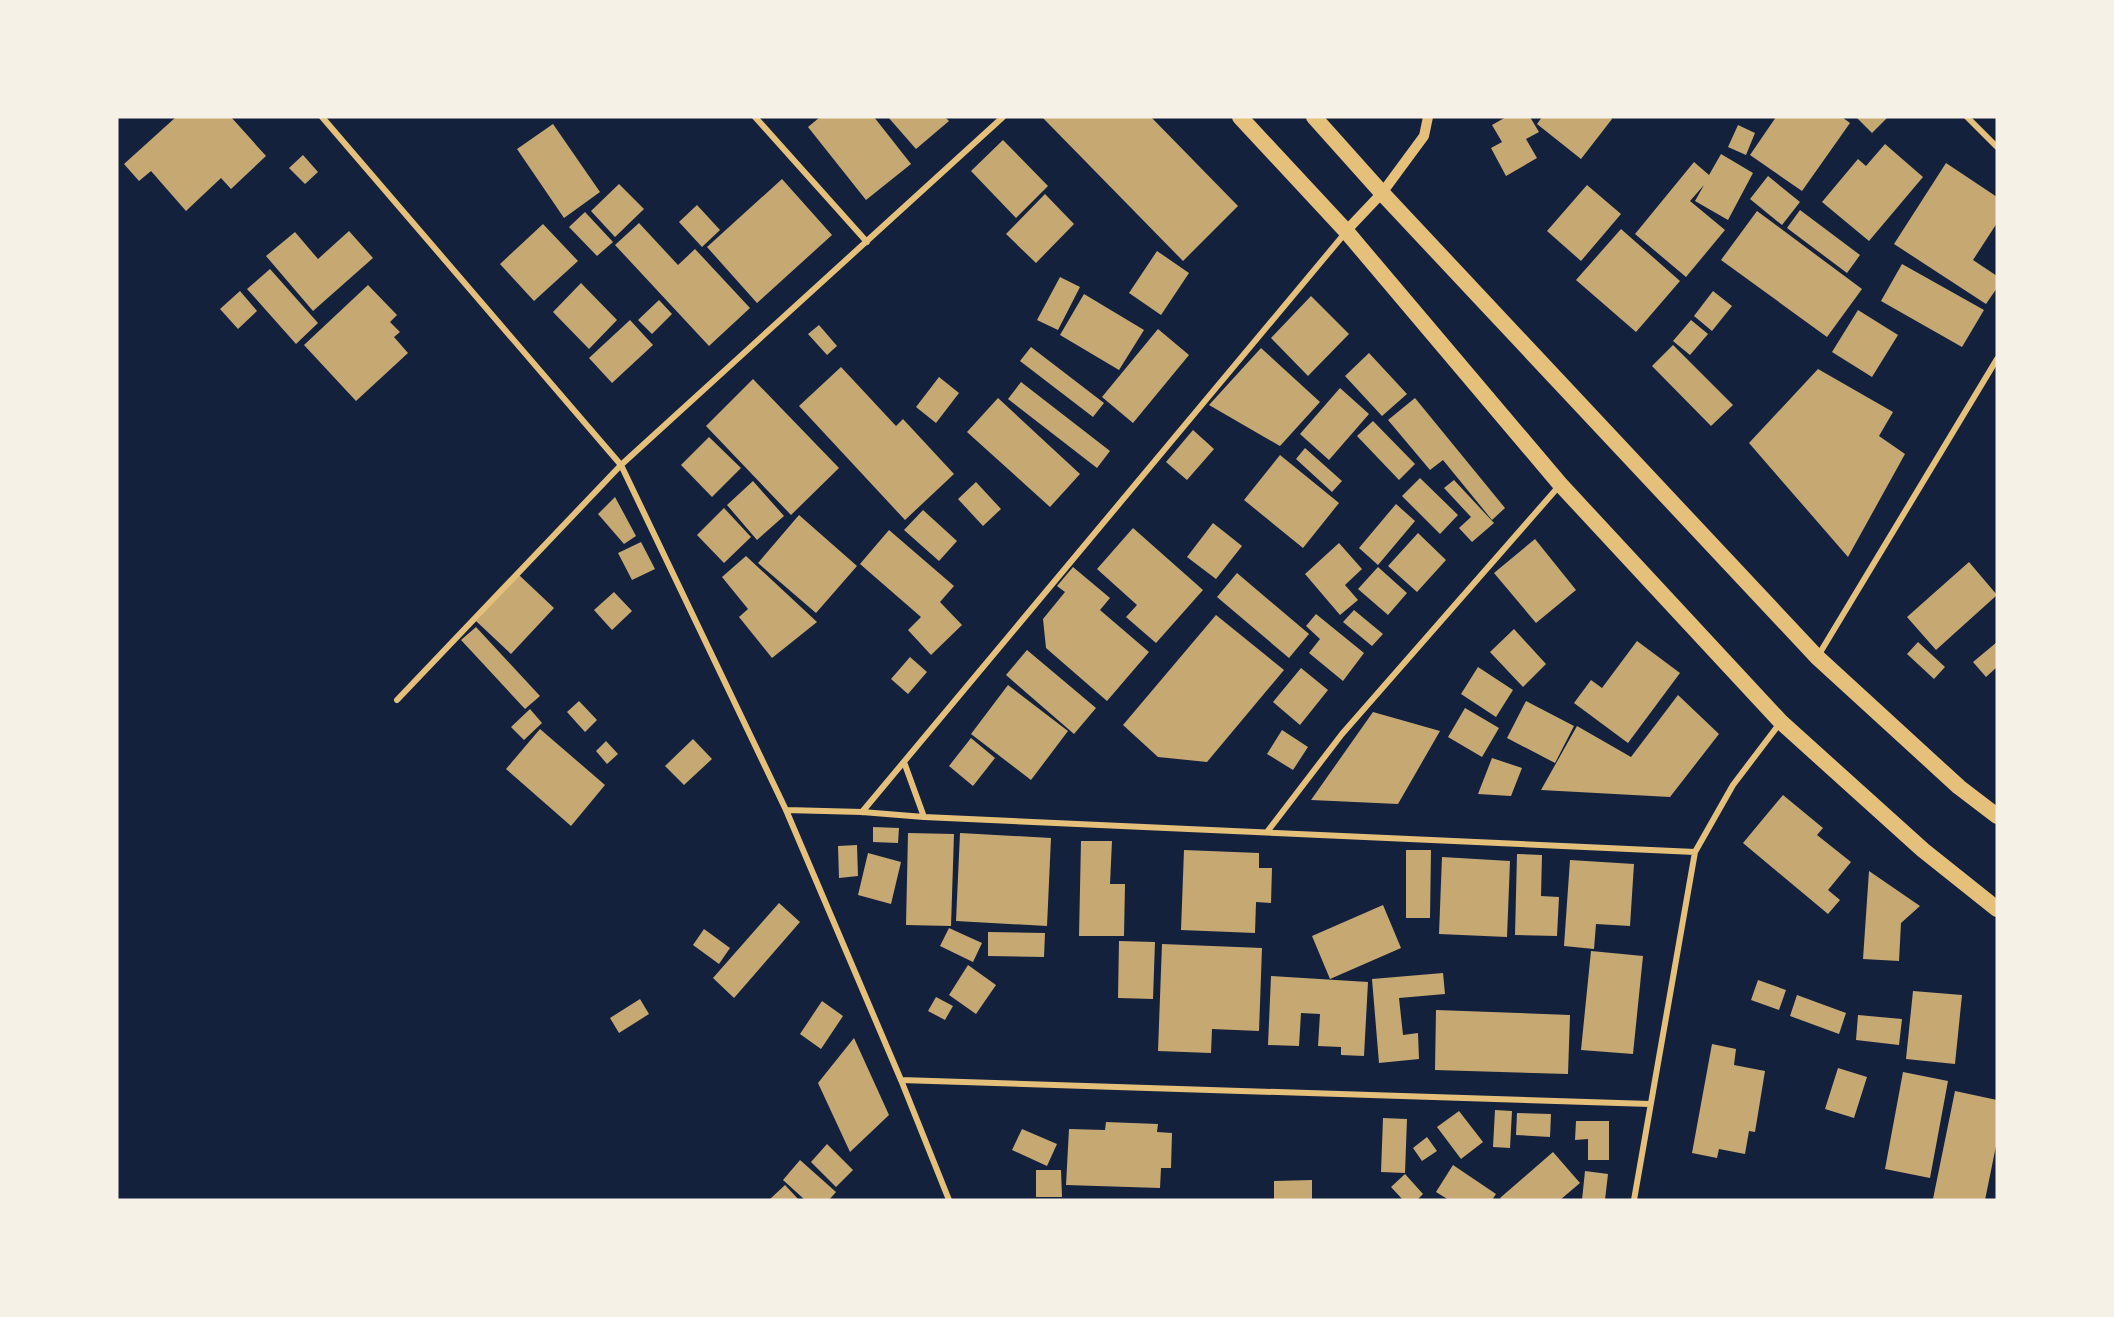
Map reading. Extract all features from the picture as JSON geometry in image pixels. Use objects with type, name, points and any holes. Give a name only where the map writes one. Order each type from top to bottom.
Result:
[{"type":"highway","points":[[1240,117],[1346,231],[1560,484],[1781,722],[1923,850],[1997,909]]},
{"type":"highway","points":[[1314,117],[1382,193],[1817,657],[1959,787],[1997,816]]},
{"type":"street","points":[[321,117],[621,465],[786,810],[901,1080],[949,1200]]},
{"type":"street","points":[[754,117],[867,242]]},
{"type":"street","points":[[397,700],[621,465],[1003,117]]},
{"type":"street","points":[[862,812],[1346,231],[1382,193],[1424,136],[1428,117]]},
{"type":"street","points":[[1967,117],[1997,147]]},
{"type":"street","points":[[1817,657],[1997,359]]},
{"type":"street","points":[[1267,832],[1342,734],[1560,484]]},
{"type":"street","points":[[1634,1200],[1695,852],[1733,785],[1781,722]]},
{"type":"street","points":[[904,762],[924,817]]},
{"type":"street","points":[[786,810],[1695,852]]},
{"type":"street","points":[[901,1080],[1650,1104]]},
{"type":"building","points":[[176,117],[231,117],[266,156],[231,189],[221,178],[186,211],[151,171],[139,181],[124,164]]},
{"type":"building","points":[[820,117],[874,117],[911,164],[866,200],[808,127]]},
{"type":"building","points":[[888,117],[945,117],[949,121],[916,149]]},
{"type":"building","points":[[1042,117],[1151,117],[1238,206],[1183,261]]},
{"type":"building","points":[[1506,117],[1530,117],[1539,132],[1526,139],[1537,158],[1506,176],[1491,148],[1502,142],[1492,125]]},
{"type":"building","points":[[1542,117],[1610,117],[1612,119],[1581,159],[1537,124]]},
{"type":"building","points":[[1776,117],[1842,117],[1850,123],[1802,191],[1750,155]]},
{"type":"building","points":[[1856,117],[1888,117],[1872,133]]},
{"type":"building","points":[[553,124],[600,192],[564,218],[517,149]]},
{"type":"building","points":[[1738,125],[1755,133],[1746,155],[1728,147]]},
{"type":"building","points":[[1003,140],[1048,186],[1016,218],[971,171]]},
{"type":"building","points":[[1885,144],[1923,177],[1869,241],[1822,202],[1858,159],[1866,166]]},
{"type":"building","points":[[1721,154],[1753,173],[1728,220],[1695,201],[1704,185],[1690,201],[1725,230],[1686,277],[1635,234],[1694,162],[1709,175]]},
{"type":"building","points":[[303,155],[318,172],[305,184],[289,168]]},
{"type":"building","points":[[1946,163],[1997,197],[1997,223],[1973,260],[1997,276],[1997,288],[1986,304],[1894,244]]},
{"type":"building","points":[[1768,176],[1800,202],[1782,225],[1750,199]]},
{"type":"building","points":[[782,179],[832,235],[757,303],[707,247]]},
{"type":"building","points":[[619,184],[644,209],[615,237],[591,211]]},
{"type":"building","points":[[1587,185],[1621,214],[1581,261],[1547,231]]},
{"type":"building","points":[[1045,194],[1074,224],[1036,263],[1006,234]]},
{"type":"building","points":[[697,205],[720,230],[702,247],[679,222]]},
{"type":"building","points":[[1800,210],[1860,255],[1847,273],[1787,228]]},
{"type":"building","points":[[1757,211],[1862,289],[1827,337],[1721,260]]},
{"type":"building","points":[[585,212],[613,242],[597,256],[569,227]]},
{"type":"building","points":[[639,223],[678,265],[695,249],[750,308],[709,346],[615,245]]},
{"type":"building","points":[[543,224],[578,261],[534,301],[500,264]]},
{"type":"building","points":[[1621,229],[1680,281],[1636,332],[1576,280]]},
{"type":"building","points":[[349,231],[373,258],[313,311],[266,256],[295,232],[318,259]]},
{"type":"building","points":[[1157,251],[1189,273],[1161,315],[1129,293]]},
{"type":"building","points":[[1902,264],[1984,310],[1962,347],[1881,301]]},
{"type":"building","points":[[270,269],[318,323],[296,344],[247,289]]},
{"type":"building","points":[[1060,277],[1080,287],[1058,330],[1037,320]]},
{"type":"building","points":[[581,283],[617,320],[589,349],[553,312]]},
{"type":"building","points":[[368,285],[397,315],[390,322],[400,332],[394,337],[408,353],[356,401],[304,345]]},
{"type":"building","points":[[240,291],[257,311],[238,329],[220,309]]},
{"type":"building","points":[[1713,291],[1732,306],[1712,331],[1694,316]]},
{"type":"building","points":[[1084,294],[1144,330],[1119,370],[1060,335]]},
{"type":"building","points":[[1311,296],[1349,334],[1308,376],[1271,338]]},
{"type":"building","points":[[659,300],[672,314],[652,334],[638,320]]},
{"type":"building","points":[[1858,310],[1898,335],[1872,377],[1832,352]]},
{"type":"building","points":[[630,320],[653,345],[612,383],[589,358]]},
{"type":"building","points":[[1691,320],[1708,334],[1690,355],[1673,341]]},
{"type":"building","points":[[819,325],[837,346],[827,355],[808,334]]},
{"type":"building","points":[[1158,329],[1189,355],[1133,423],[1102,397]]},
{"type":"building","points":[[1673,345],[1733,405],[1711,426],[1652,366]]},
{"type":"building","points":[[1031,347],[1104,403],[1093,417],[1020,361]]},
{"type":"building","points":[[1261,348],[1320,402],[1280,446],[1209,405]]},
{"type":"building","points":[[1369,353],[1407,394],[1382,416],[1345,376]]},
{"type":"building","points":[[841,367],[896,426],[903,419],[954,474],[905,520],[799,406]]},
{"type":"building","points":[[1818,369],[1893,412],[1879,436],[1905,454],[1848,557],[1749,443]]},
{"type":"building","points":[[939,377],[959,393],[936,423],[916,407]]},
{"type":"building","points":[[753,379],[839,468],[791,515],[706,426]]},
{"type":"building","points":[[1021,382],[1110,451],[1097,468],[1008,399]]},
{"type":"building","points":[[1340,388],[1369,414],[1329,460],[1300,434]]},
{"type":"building","points":[[998,398],[1080,474],[1050,507],[967,432]]},
{"type":"building","points":[[1415,398],[1505,508],[1492,520],[1443,460],[1430,470],[1388,420]]},
{"type":"building","points":[[1373,421],[1415,464],[1399,480],[1357,436]]},
{"type":"building","points":[[1193,430],[1214,449],[1187,480],[1166,462]]},
{"type":"building","points":[[709,437],[741,468],[712,497],[681,465]]},
{"type":"building","points":[[1305,448],[1342,481],[1332,492],[1296,459]]},
{"type":"building","points":[[1280,455],[1339,503],[1303,548],[1244,500]]},
{"type":"building","points":[[1420,478],[1458,515],[1440,534],[1402,496]]},
{"type":"building","points":[[1454,480],[1494,523],[1472,542],[1459,528],[1471,517],[1444,488]]},
{"type":"building","points":[[753,481],[784,516],[757,540],[727,505]]},
{"type":"building","points":[[976,482],[1001,509],[983,526],[958,499]]},
{"type":"building","points":[[615,497],[636,536],[624,544],[598,514]]},
{"type":"building","points":[[1396,504],[1415,521],[1378,565],[1359,548]]},
{"type":"building","points":[[724,508],[751,537],[724,563],[697,535]]},
{"type":"building","points":[[923,510],[957,541],[939,561],[904,530]]},
{"type":"building","points":[[799,515],[857,566],[816,613],[758,563]]},
{"type":"building","points":[[1213,523],[1242,546],[1216,579],[1187,557]]},
{"type":"building","points":[[1133,528],[1203,590],[1156,643],[1126,617],[1137,605],[1097,569]]},
{"type":"building","points":[[889,530],[954,586],[940,602],[962,625],[931,655],[908,630],[921,617],[860,564]]},
{"type":"building","points":[[1418,533],[1446,560],[1417,592],[1388,566]]},
{"type":"building","points":[[1535,539],[1576,590],[1536,623],[1494,573]]},
{"type":"building","points":[[641,542],[655,569],[632,580],[618,553]]},
{"type":"building","points":[[1339,543],[1362,569],[1345,585],[1358,600],[1340,615],[1305,574]]},
{"type":"building","points":[[746,556],[817,622],[772,658],[739,617],[748,609],[722,577]]},
{"type":"building","points":[[1969,562],[1997,595],[1936,650],[1907,617]]},
{"type":"building","points":[[1073,567],[1110,598],[1100,610],[1149,652],[1107,701],[1046,648],[1043,619],[1065,592],[1057,586]]},
{"type":"building","points":[[1378,567],[1407,593],[1388,615],[1358,589]]},
{"type":"building","points":[[1237,573],[1309,634],[1289,658],[1217,597]]},
{"type":"building","points":[[519,575],[554,608],[511,654],[476,621]]},
{"type":"building","points":[[614,592],[632,611],[612,630],[594,610]]},
{"type":"building","points":[[1354,610],[1383,634],[1372,646],[1343,622]]},
{"type":"building","points":[[1316,614],[1364,653],[1343,681],[1309,653],[1320,639],[1306,626]]},
{"type":"building","points":[[1216,615],[1284,670],[1207,762],[1158,757],[1123,725]]},
{"type":"building","points":[[476,627],[540,696],[525,709],[461,640]]},
{"type":"building","points":[[1514,629],[1546,664],[1523,687],[1490,652]]},
{"type":"building","points":[[1637,641],[1680,673],[1628,743],[1574,703],[1591,680],[1602,688]]},
{"type":"building","points":[[1918,642],[1945,667],[1934,679],[1907,654]]},
{"type":"building","points":[[1997,642],[1997,667],[1986,677],[1973,662]]},
{"type":"building","points":[[1027,650],[1096,708],[1074,734],[1006,675]]},
{"type":"building","points":[[910,657],[927,672],[908,694],[891,679]]},
{"type":"building","points":[[1478,667],[1513,690],[1496,717],[1461,694]]},
{"type":"building","points":[[1301,668],[1328,690],[1300,725],[1273,702]]},
{"type":"building","points":[[1008,685],[1068,731],[1031,780],[971,734]]},
{"type":"building","points":[[1678,695],[1719,734],[1670,797],[1541,790],[1577,726],[1631,757]]},
{"type":"building","points":[[579,701],[597,720],[585,732],[567,712]]},
{"type":"building","points":[[1526,701],[1574,726],[1555,763],[1507,738]]},
{"type":"building","points":[[1465,708],[1499,728],[1482,757],[1448,737]]},
{"type":"building","points":[[530,709],[542,723],[524,740],[511,727]]},
{"type":"building","points":[[1373,712],[1440,731],[1398,804],[1311,800]]},
{"type":"building","points":[[540,729],[605,785],[571,826],[506,769]]},
{"type":"building","points":[[1282,730],[1308,747],[1293,770],[1267,754]]},
{"type":"building","points":[[971,738],[995,758],[973,786],[949,766]]},
{"type":"building","points":[[693,739],[712,759],[684,785],[665,766]]},
{"type":"building","points":[[606,741],[618,754],[607,764],[596,751]]},
{"type":"building","points":[[1492,758],[1522,768],[1511,796],[1478,794]]},
{"type":"building","points":[[1783,795],[1823,828],[1817,835],[1851,862],[1828,890],[1840,900],[1828,914],[1743,843]]},
{"type":"building","points":[[873,827],[899,828],[898,843],[873,842]]},
{"type":"building","points":[[908,833],[954,834],[951,926],[906,925]]},
{"type":"building","points":[[960,833],[1051,838],[1047,926],[956,921]]},
{"type":"building","points":[[1081,841],[1112,841],[1110,884],[1125,884],[1124,936],[1079,936]]},
{"type":"building","points":[[857,845],[858,876],[839,878],[838,846]]},
{"type":"building","points":[[1184,850],[1259,853],[1259,868],[1272,868],[1271,903],[1256,902],[1255,933],[1181,930]]},
{"type":"building","points":[[1406,850],[1431,850],[1430,918],[1406,918]]},
{"type":"building","points":[[868,853],[901,862],[891,904],[858,895]]},
{"type":"building","points":[[1517,854],[1542,855],[1541,896],[1559,897],[1557,936],[1515,935]]},
{"type":"building","points":[[1442,857],[1510,861],[1507,937],[1439,934]]},
{"type":"building","points":[[1570,860],[1634,864],[1630,926],[1596,924],[1594,949],[1564,946]]},
{"type":"building","points":[[1869,871],[1920,906],[1901,923],[1899,961],[1863,959]]},
{"type":"building","points":[[779,903],[800,922],[734,998],[713,978]]},
{"type":"building","points":[[1383,905],[1401,948],[1330,979],[1312,936]]},
{"type":"building","points":[[949,928],[982,943],[973,962],[940,946]]},
{"type":"building","points":[[704,929],[730,948],[719,964],[693,945]]},
{"type":"building","points":[[988,932],[1045,933],[1044,957],[988,956]]},
{"type":"building","points":[[1119,941],[1155,942],[1153,999],[1118,998]]},
{"type":"building","points":[[1162,944],[1262,948],[1259,1031],[1212,1029],[1211,1053],[1158,1051]]},
{"type":"building","points":[[1591,951],[1643,956],[1633,1054],[1581,1050]]},
{"type":"building","points":[[968,965],[996,985],[976,1014],[949,995]]},
{"type":"building","points":[[1443,973],[1445,994],[1399,998],[1403,1035],[1418,1033],[1419,1059],[1379,1063],[1372,979]]},
{"type":"building","points":[[1271,976],[1368,982],[1364,1056],[1341,1055],[1341,1047],[1318,1046],[1320,1014],[1301,1013],[1299,1046],[1268,1045]]},
{"type":"building","points":[[1758,980],[1786,990],[1779,1010],[1751,1000]]},
{"type":"building","points":[[1913,991],[1962,995],[1955,1064],[1906,1059]]},
{"type":"building","points":[[1797,995],[1846,1013],[1839,1034],[1790,1016]]},
{"type":"building","points":[[936,997],[953,1006],[945,1020],[928,1011]]},
{"type":"building","points":[[640,999],[649,1014],[619,1033],[610,1018]]},
{"type":"building","points":[[822,1001],[843,1016],[821,1049],[800,1034]]},
{"type":"building","points":[[1436,1010],[1570,1015],[1568,1074],[1435,1070]]},
{"type":"building","points":[[1858,1015],[1902,1019],[1899,1045],[1856,1040]]},
{"type":"building","points":[[854,1038],[889,1115],[850,1152],[818,1083]]},
{"type":"building","points":[[1712,1044],[1736,1049],[1734,1065],[1765,1071],[1755,1132],[1749,1131],[1745,1154],[1719,1149],[1717,1158],[1692,1153]]},
{"type":"building","points":[[1838,1068],[1867,1077],[1854,1118],[1825,1109]]},
{"type":"building","points":[[1903,1072],[1948,1081],[1930,1178],[1885,1169]]},
{"type":"building","points":[[1955,1091],[1997,1100],[1997,1141],[1985,1200],[1933,1199]]},
{"type":"building","points":[[1495,1110],[1512,1111],[1510,1148],[1493,1147]]},
{"type":"building","points":[[1459,1111],[1483,1142],[1461,1159],[1437,1127]]},
{"type":"building","points":[[1517,1113],[1551,1114],[1550,1137],[1516,1135]]},
{"type":"building","points":[[1383,1118],[1407,1119],[1405,1173],[1381,1172]]},
{"type":"building","points":[[1576,1121],[1609,1121],[1609,1160],[1588,1160],[1588,1139],[1575,1140]]},
{"type":"building","points":[[1106,1122],[1158,1124],[1157,1132],[1172,1133],[1171,1168],[1161,1168],[1160,1188],[1066,1185],[1069,1129],[1105,1130]]},
{"type":"building","points":[[1022,1129],[1057,1144],[1047,1166],[1012,1150]]},
{"type":"building","points":[[1427,1137],[1437,1151],[1422,1161],[1413,1148]]},
{"type":"building","points":[[827,1144],[853,1170],[836,1187],[811,1162]]},
{"type":"building","points":[[1553,1152],[1580,1183],[1560,1200],[1502,1200],[1500,1198]]},
{"type":"building","points":[[800,1160],[836,1192],[829,1200],[805,1200],[783,1180]]},
{"type":"building","points":[[1453,1165],[1496,1194],[1492,1200],[1449,1200],[1436,1192]]},
{"type":"building","points":[[1036,1170],[1061,1170],[1062,1197],[1036,1197]]},
{"type":"building","points":[[1585,1171],[1608,1174],[1605,1200],[1582,1200]]},
{"type":"building","points":[[1405,1174],[1423,1194],[1417,1200],[1403,1200],[1391,1187]]},
{"type":"building","points":[[1312,1180],[1312,1200],[1274,1200],[1274,1181]]},
{"type":"building","points":[[785,1185],[799,1200],[769,1200]]}]
